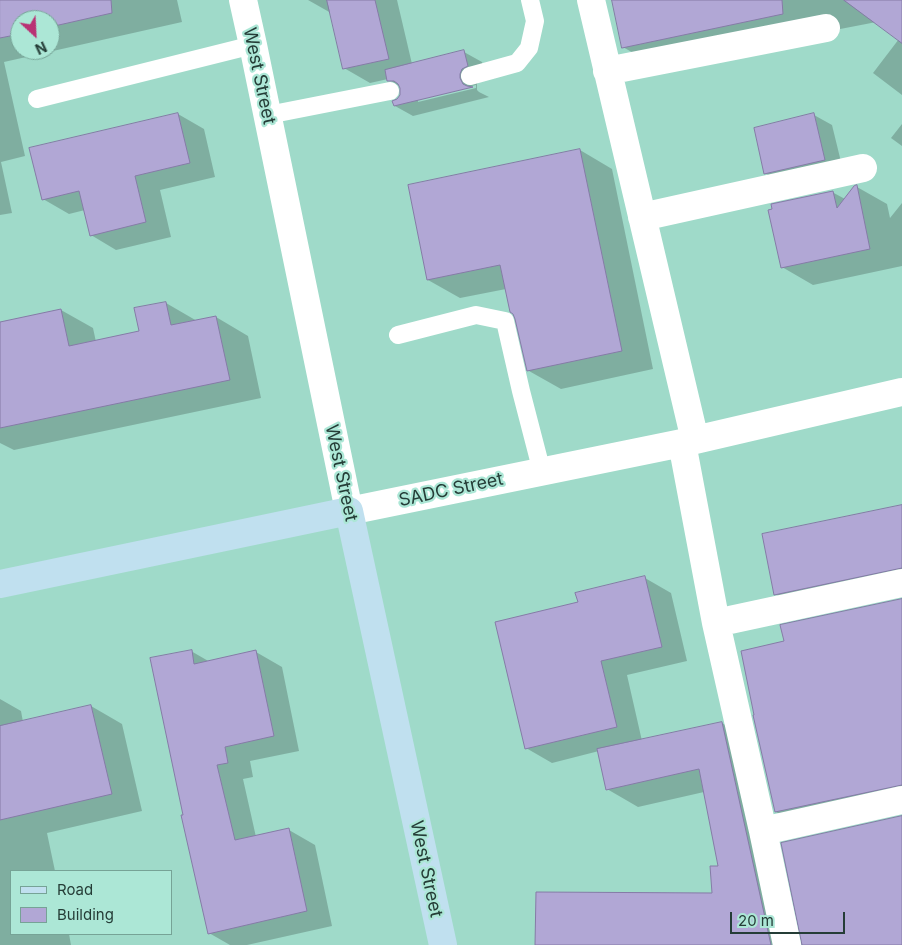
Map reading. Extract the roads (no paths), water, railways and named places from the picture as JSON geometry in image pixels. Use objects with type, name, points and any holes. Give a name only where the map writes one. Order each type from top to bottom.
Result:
[{"type":"main road","name":"SADC Street","points":[[0,584],[349,512]]},
{"type":"main road","name":"West Street","points":[[349,512],[443,945]]},
{"type":"street","name":"West Street","points":[[243,0],[349,512]]},
{"type":"street","points":[[591,0],[642,217],[688,441],[716,623],[787,945]]},
{"type":"street","points":[[607,71],[826,28]]},
{"type":"street","points":[[642,217],[863,168]]},
{"type":"street","name":"SADC Street","points":[[349,512],[688,441],[902,392]]},
{"type":"street","points":[[716,623],[902,583]]},
{"type":"street","points":[[763,831],[902,800]]},
{"type":"lane","points":[[470,76],[518,64],[529,48],[535,21],[530,0]]},
{"type":"lane","points":[[37,99],[253,45]]},
{"type":"lane","points":[[268,115],[390,91]]},
{"type":"lane","points":[[398,335],[476,315],[505,321],[542,472]]}]
